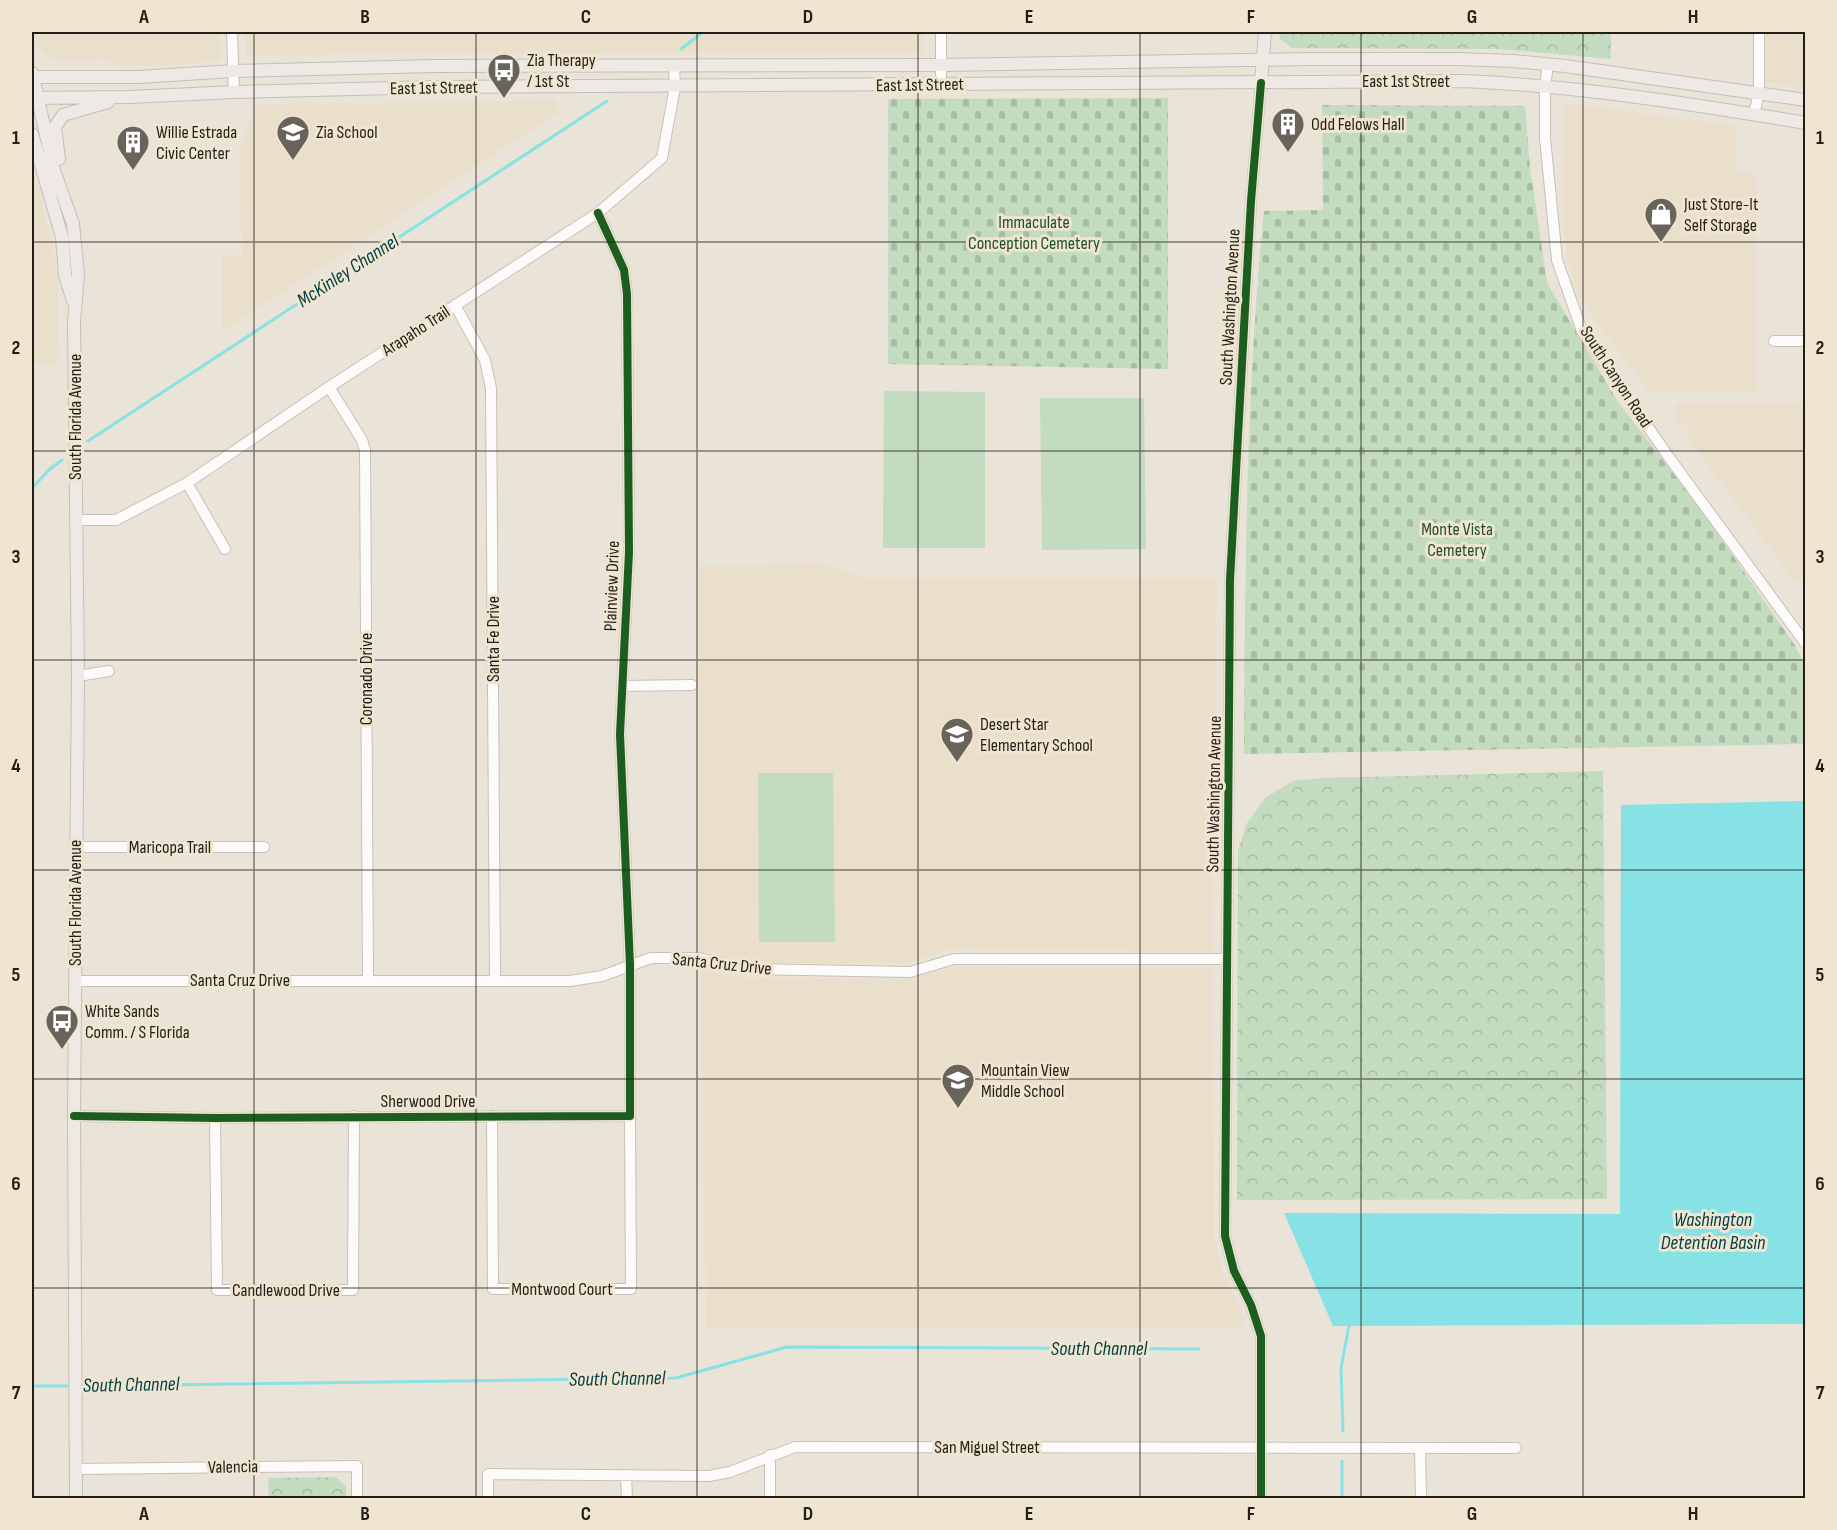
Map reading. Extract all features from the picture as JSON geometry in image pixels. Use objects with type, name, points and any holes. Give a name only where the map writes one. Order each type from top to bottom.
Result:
[{"type":"main road","points":[[1261,83],[1265,32]]},
{"type":"main road","name":"East 1st Street","points":[[32,76],[139,77],[232,71],[433,66],[942,65],[1458,59],[1513,61],[1645,76],[1706,87],[1806,100]]},
{"type":"main road","name":"South Florida Avenue","points":[[32,76],[34,98],[54,170],[73,224],[78,275],[74,307],[78,676],[74,1116],[76,1498]]},
{"type":"main road","name":"East 1st Street","points":[[34,98],[433,87],[1464,81],[1545,86],[1684,102],[1806,123]]},
{"type":"main road","points":[[73,224],[70,201],[59,164],[55,127],[63,115],[130,97]]},
{"type":"main road","name":"South Florida Avenue","points":[[32,134],[62,237],[65,275],[74,307]]},
{"type":"street","points":[[232,32],[234,92]]},
{"type":"street","points":[[941,32],[941,84]]},
{"type":"street","points":[[1754,114],[1759,93],[1759,32]]},
{"type":"street","name":"Arapaho Trail","points":[[75,520],[116,520],[187,483],[329,387],[598,213],[662,158],[675,87],[674,65]]},
{"type":"street","points":[[804,86],[805,65]]},
{"type":"street","name":"South Canyon Road","points":[[1548,65],[1545,86],[1545,138],[1557,260],[1582,331],[1668,456],[1800,630],[1806,644]]},
{"type":"street","name":"South Washington Avenue","points":[[1261,83],[1251,201],[1230,580],[1225,1236],[1234,1270],[1251,1305],[1262,1336],[1262,1498]]},
{"type":"street","name":"Plainview Drive","points":[[598,213],[624,270],[627,294],[629,552],[620,734],[630,965]]},
{"type":"street","name":"Santa Fe Drive","points":[[455,305],[485,360],[491,388],[495,980]]},
{"type":"street","points":[[1774,340],[1806,341]]},
{"type":"street","name":"Coronado Drive","points":[[329,387],[362,440],[365,450],[368,980]]},
{"type":"street","points":[[187,483],[225,549]]},
{"type":"street","points":[[78,676],[108,671]]},
{"type":"street","points":[[622,686],[692,685]]},
{"type":"street","name":"Maricopa Trail","points":[[75,848],[264,847]]},
{"type":"street","name":"Santa Cruz Drive","points":[[75,981],[570,981],[602,976],[651,958],[699,958],[747,969],[910,972],[954,958],[1227,959]]},
{"type":"street","points":[[630,965],[630,1116]]},
{"type":"street","name":"Sherwood Drive","points":[[74,1116],[214,1118],[630,1116]]},
{"type":"street","name":"Candlewood Drive","points":[[214,1118],[217,1290],[353,1290],[354,1116]]},
{"type":"street","name":"Montwood Court","points":[[492,1116],[493,1289],[631,1289],[630,1116]]},
{"type":"street","name":"San Miguel Street","points":[[488,1498],[488,1474],[710,1476],[730,1472],[795,1447],[1516,1448]]},
{"type":"street","points":[[1420,1448],[1421,1498]]},
{"type":"street","points":[[770,1455],[770,1498]]},
{"type":"street","name":"Valencia","points":[[76,1469],[357,1466],[357,1498]]},
{"type":"street","points":[[626,1475],[627,1498]]},
{"type":"shaded area","points":[[32,32],[221,32],[221,60],[176,65],[122,66],[103,59],[54,60],[47,57],[32,42]]},
{"type":"shaded area","points":[[246,32],[923,32],[923,52],[246,55]]},
{"type":"shaded area","points":[[1766,32],[1805,32],[1805,89],[1766,82]]},
{"type":"shaded area","points":[[555,100],[560,111],[222,332],[222,257],[242,257],[239,152],[256,105]]},
{"type":"shaded area","name":"Just Store-It Self Storage","points":[[1563,103],[1735,126],[1735,172],[1756,173],[1756,392],[1648,392],[1579,297],[1568,263],[1563,223]]},
{"type":"shaded area","points":[[32,166],[53,246],[58,281],[57,363],[32,364]]},
{"type":"shaded area","points":[[1675,403],[1805,403],[1805,581],[1795,581],[1688,439],[1688,423],[1676,423]]},
{"type":"shaded area","name":"Desert Star Elementary School","points":[[820,563],[864,578],[1217,578],[1212,952],[954,948],[910,963],[750,963],[698,950],[699,567]]},
{"type":"shaded area","name":"Mountain View Middle School","points":[[955,967],[1212,969],[1214,1238],[1224,1277],[1242,1310],[1243,1327],[706,1327],[701,970],[746,978],[911,979]]},
{"type":"green space","points":[[1279,32],[1611,32],[1611,59],[1499,49],[1292,48],[1280,39]]},
{"type":"green space","name":"Immaculate Conception Cemetery","points":[[1168,98],[1168,369],[888,364],[888,99]]},
{"type":"green space","name":"Monte Vista Cemetery","points":[[1322,105],[1525,106],[1530,168],[1547,283],[1618,402],[1697,504],[1794,644],[1805,665],[1805,744],[1244,754],[1250,414],[1264,211],[1323,210]]},
{"type":"green space","points":[[884,391],[985,392],[985,548],[883,548]]},
{"type":"green space","points":[[1040,398],[1144,398],[1146,549],[1042,550]]},
{"type":"green space","points":[[1603,771],[1607,1199],[1237,1200],[1238,851],[1247,823],[1265,798],[1293,781],[1323,778]]},
{"type":"green space","points":[[758,773],[833,773],[835,942],[759,942]]},
{"type":"green space","points":[[335,1477],[346,1486],[346,1498],[269,1498],[268,1478]]},
{"type":"water","name":"Washington Detention Basin","points":[[1805,801],[1805,1324],[1333,1326],[1284,1213],[1620,1214],[1621,805]]},
{"type":"waterway","name":"McKinley Channel","points":[[681,49],[703,32]]},
{"type":"waterway","name":"McKinley Channel","points":[[88,441],[607,101]]},
{"type":"waterway","name":"McKinley Channel","points":[[32,488],[62,460]]},
{"type":"waterway","points":[[1343,1431],[1341,1368],[1349,1326]]},
{"type":"waterway","name":"South Channel","points":[[80,1386],[676,1378],[787,1347],[1199,1349]]},
{"type":"waterway","name":"South Channel","points":[[32,1386],[73,1386]]},
{"type":"waterway","points":[[1342,1461],[1342,1498]]},
{"type":"cycle path","points":[[1261,83],[1251,201],[1230,580],[1225,1236],[1234,1271],[1251,1305],[1261,1336],[1261,1498]]},
{"type":"cycle path","points":[[74,1116],[215,1118],[630,1116],[630,965],[620,734],[629,552],[627,294],[624,270],[598,213]]},
{"type":"place","name":"Zia Therapy / 1st St","points":[[504,99]]},
{"type":"place","name":"Odd Felows Hall","points":[[1288,153]]},
{"type":"place","name":"Zia School","points":[[293,161]]},
{"type":"place","name":"Willie Estrada Civic Center","points":[[133,171]]},
{"type":"place","name":"Just Store-It Self Storage","points":[[1661,243]]},
{"type":"place","name":"Desert Star Elementary School","points":[[957,763]]},
{"type":"place","name":"White Sands Comm. / S Florida","points":[[62,1050]]},
{"type":"place","name":"Mountain View Middle School","points":[[958,1109]]}]
